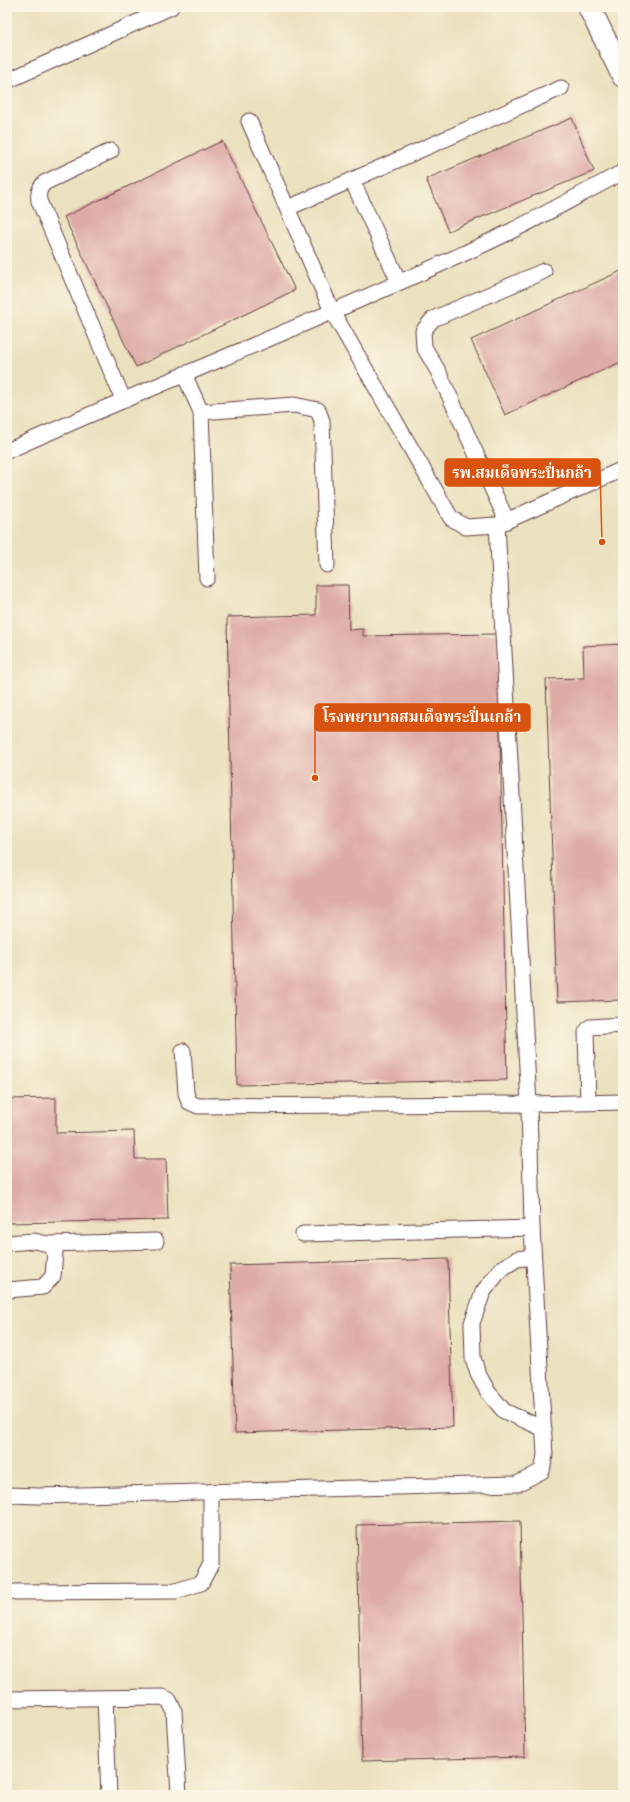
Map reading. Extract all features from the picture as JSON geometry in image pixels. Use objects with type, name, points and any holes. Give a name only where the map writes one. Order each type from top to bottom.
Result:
[{"type":"street","points":[[589,7],[623,76]]},
{"type":"lane","points":[[7,81],[171,7]]},
{"type":"lane","points":[[288,208],[561,88]]},
{"type":"lane","points":[[249,121],[332,312],[451,518],[466,527],[502,523],[623,469]]},
{"type":"lane","points":[[111,151],[44,183],[39,189],[38,195],[39,201],[123,399]]},
{"type":"lane","points":[[7,451],[123,399],[332,312],[480,247],[623,172]]},
{"type":"lane","points":[[352,180],[399,282]]},
{"type":"lane","points":[[7,1495],[39,1496],[517,1484],[542,1471],[545,1455],[544,1429],[533,1257],[529,1104],[502,523],[438,371],[424,347],[423,331],[433,319],[544,271]]},
{"type":"lane","points":[[184,374],[200,412],[207,578]]},
{"type":"lane","points":[[200,412],[294,406],[318,410],[322,421],[327,564]]},
{"type":"lane","points":[[588,1102],[586,1032],[590,1027],[623,1025]]},
{"type":"lane","points":[[183,1051],[186,1093],[189,1102],[198,1106],[623,1102]]},
{"type":"lane","points":[[303,1234],[532,1228]]},
{"type":"lane","points":[[7,1243],[34,1241],[48,1244],[156,1241]]},
{"type":"lane","points":[[7,1290],[43,1287],[53,1276],[55,1252],[48,1244]]},
{"type":"lane","points":[[533,1257],[517,1259],[501,1269],[483,1292],[472,1323],[473,1358],[478,1374],[488,1392],[504,1411],[544,1429]]},
{"type":"lane","points":[[15,1592],[176,1591],[201,1583],[211,1564],[212,1492]]},
{"type":"lane","points":[[7,1699],[162,1697],[169,1700],[174,1711],[179,1795]]},
{"type":"lane","points":[[105,1698],[109,1795]]},
{"type":"building","points":[[572,118],[594,171],[448,231],[426,179]]},
{"type":"building","points":[[222,141],[295,290],[136,367],[64,217]]},
{"type":"building","points":[[623,270],[623,361],[505,415],[471,340]]},
{"type":"building","points":[[316,585],[348,585],[349,630],[363,629],[363,636],[498,634],[507,1080],[237,1085],[227,617],[316,615]]},
{"type":"building","points":[[623,644],[623,1000],[557,1002],[546,679],[584,678],[583,646]]},
{"type":"building","points":[[56,1098],[56,1133],[134,1131],[135,1159],[166,1159],[168,1220],[7,1223],[7,1099]]},
{"type":"building","points":[[448,1259],[453,1427],[235,1433],[230,1265]]},
{"type":"building","points":[[520,1521],[525,1757],[362,1761],[357,1525]]},
{"type":"place","name":"รพ.สมเด็จพระปิ่นกล้า","points":[[602,542]]},
{"type":"place","name":"โรงพยาบาลสมเด็จพระปิ่นเกล้า","points":[[315,778]]}]
